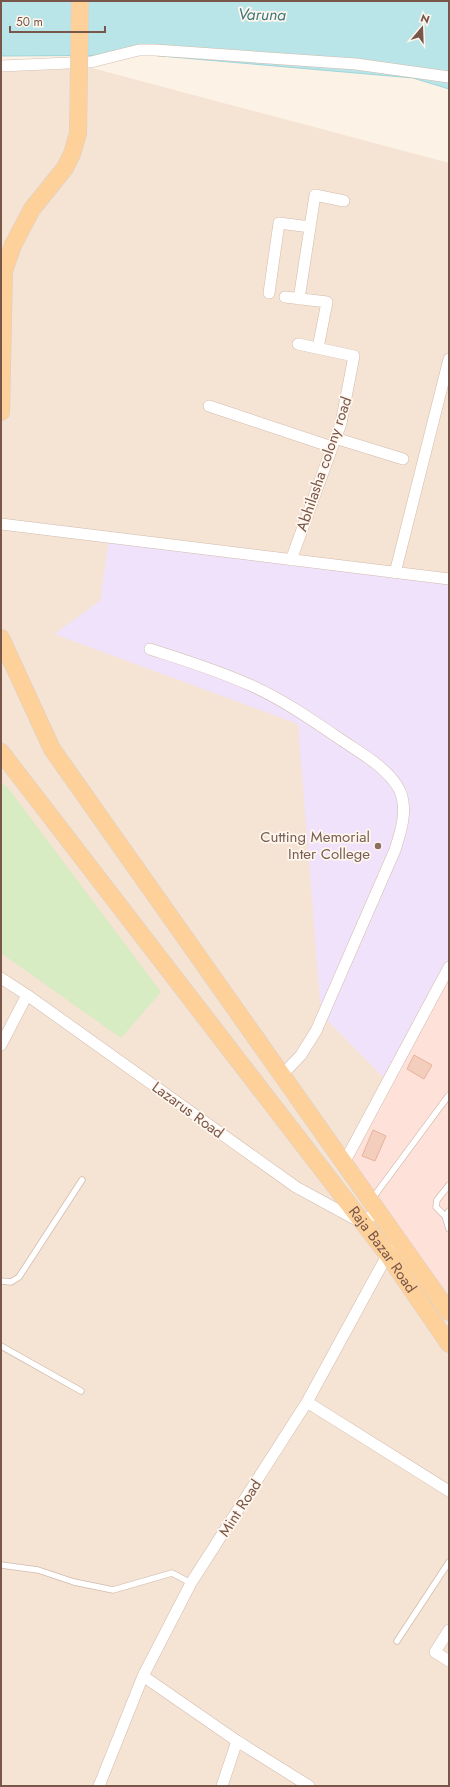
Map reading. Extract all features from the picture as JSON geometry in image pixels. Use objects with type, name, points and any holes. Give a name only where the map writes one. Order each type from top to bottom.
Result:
[{"type":"main road","points":[[1,412],[4,271],[13,245],[32,209],[65,168],[72,154],[78,133],[80,1]]},
{"type":"main road","name":"Raja Bazar Road","points":[[1,638],[52,749],[449,1312]]},
{"type":"main road","name":"Raja Bazar Road","points":[[1,752],[362,1224],[388,1255],[449,1344]]},
{"type":"street","points":[[1,66],[91,62],[140,50],[155,50],[356,64],[449,76]]},
{"type":"street","points":[[299,298],[316,195],[344,201]]},
{"type":"street","points":[[269,293],[279,223],[310,227]]},
{"type":"street","points":[[285,297],[327,302],[318,348]]},
{"type":"street","name":"Abhilasha colony road","points":[[291,560],[334,443],[349,389],[354,356],[298,344]]},
{"type":"street","points":[[395,572],[449,360]]},
{"type":"street","points":[[209,406],[334,443],[403,459]]},
{"type":"street","points":[[1,524],[449,579]]},
{"type":"street","points":[[150,650],[210,668],[251,685],[291,707],[370,759],[391,778],[400,791],[404,808],[402,828],[395,850],[316,1031],[301,1055],[282,1075]]},
{"type":"street","points":[[344,1162],[449,967]]},
{"type":"street","name":"Lazarus Road","points":[[1,978],[296,1187],[362,1224]]},
{"type":"street","points":[[1,1045],[27,995]]},
{"type":"street","points":[[362,1224],[374,1206]]},
{"type":"street","name":"Mint Road","points":[[99,1786],[143,1676],[191,1584],[307,1402],[397,1238]]},
{"type":"street","points":[[307,1402],[449,1491]]},
{"type":"street","points":[[449,1630],[435,1652],[449,1661]]},
{"type":"street","points":[[143,1676],[237,1741],[309,1786]]},
{"type":"street","points":[[222,1786],[237,1741]]},
{"type":"lane","points":[[374,1206],[449,1094]]},
{"type":"lane","points":[[1,1281],[11,1282],[19,1277],[82,1180]]},
{"type":"lane","points":[[449,1185],[437,1200],[436,1207],[447,1213],[449,1229]]},
{"type":"lane","points":[[1,1346],[81,1391]]},
{"type":"lane","points":[[397,1640],[449,1562]]},
{"type":"lane","points":[[1,1565],[38,1570],[74,1582],[113,1590],[172,1573],[191,1584]]},
{"type":"shaded area","points":[[92,68],[449,163],[449,1786],[1,1786],[1,72]]},
{"type":"shaded area","name":"Cutting Memorial Inter College","points":[[109,538],[449,579],[449,967],[388,1082],[321,1014],[298,724],[54,634],[100,601]]},
{"type":"shaded area","points":[[449,979],[449,1293],[344,1163]]},
{"type":"green space","points":[[1,783],[8,788],[161,992],[121,1038],[1,953]]},
{"type":"water","name":"Varuna","points":[[1,1],[449,1],[449,89],[413,78],[149,55],[1,56]]},
{"type":"building","points":[[414,1055],[432,1065],[424,1079],[407,1069]]},
{"type":"building","points":[[373,1130],[386,1136],[375,1161],[362,1156]]},
{"type":"place","name":"Cutting Memorial Inter College","points":[[378,846]]}]
